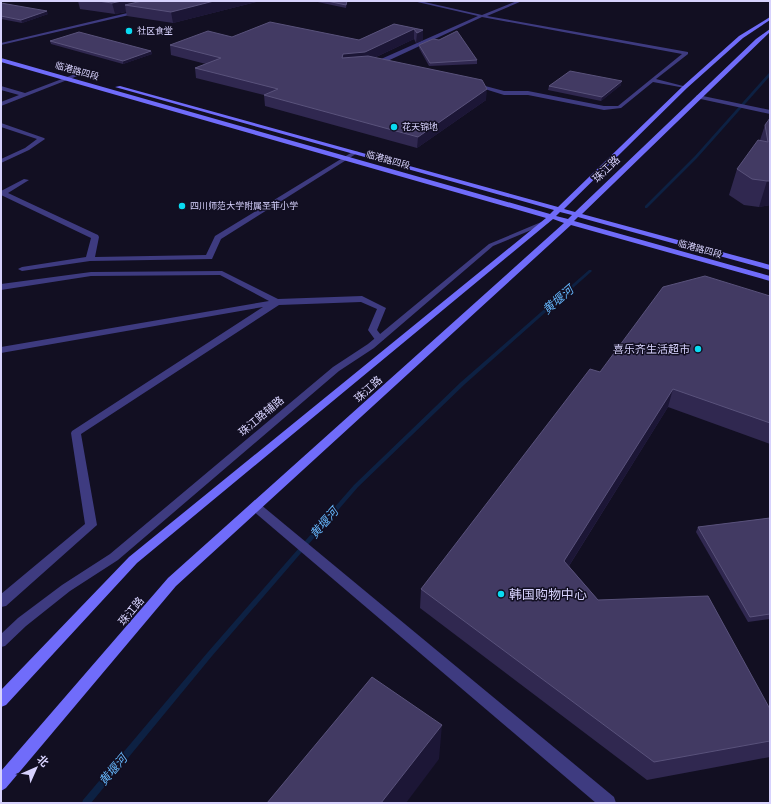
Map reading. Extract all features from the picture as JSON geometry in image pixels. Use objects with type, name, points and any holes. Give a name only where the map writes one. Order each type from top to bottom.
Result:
[{"type":"main road","name":"珠江路","points":[[1,700],[132,560],[549,219],[685,86],[741,36],[770,18]]},
{"type":"main road","name":"珠江路","points":[[1,783],[172,582],[256,508],[570,222],[698,97],[770,30]]},
{"type":"main road","name":"临港路四段","points":[[1,53],[770,268]]},
{"type":"main road","name":"临港路四段","points":[[1,60],[346,158],[549,219],[570,222],[770,279]]},
{"type":"street","points":[[1,44],[145,10]]},
{"type":"street","points":[[1,104],[77,75]]},
{"type":"street","points":[[1,88],[24,95]]},
{"type":"street","points":[[1,161],[27,150],[42,139],[2,126]]},
{"type":"street","points":[[22,268],[90,259],[208,257],[218,238],[356,152]]},
{"type":"street","points":[[26,180],[3,193],[95,237],[90,259]]},
{"type":"street","points":[[1,287],[91,274],[222,273],[276,302]]},
{"type":"street","points":[[1,350],[276,302],[362,299],[382,308],[372,330],[379,339]]},
{"type":"street","points":[[1,602],[91,525],[76,433],[276,302]]},
{"type":"street","points":[[256,508],[608,803]]},
{"type":"lane","points":[[415,1],[482,16],[686,53],[619,107],[604,108],[528,93],[504,93],[472,84]]},
{"type":"lane","points":[[379,63],[482,16],[520,1]]},
{"type":"lane","points":[[442,6],[449,3]]},
{"type":"lane","points":[[366,64],[379,63],[387,65]]},
{"type":"lane","points":[[652,80],[685,86]]},
{"type":"lane","points":[[698,97],[770,112]]},
{"type":"lane","name":"珠江路辅路","points":[[1,642],[22,622],[66,588],[114,557],[336,369],[371,346],[491,245],[549,219]]},
{"type":"building","points":[[98,1],[122,1],[112,3]]},
{"type":"building","points":[[142,1],[214,1],[171,12],[125,5]]},
{"type":"building","points":[[327,1],[347,1],[346,5]]},
{"type":"building","points":[[1,3],[47,11],[21,20],[1,16]]},
{"type":"building","points":[[270,22],[359,40],[394,24],[423,30],[417,33],[414,29],[365,52],[343,54],[342,58],[368,56],[482,80],[487,89],[418,137],[264,95],[278,89],[195,68],[221,58],[170,45],[208,31],[232,37]]},
{"type":"building","points":[[457,31],[477,60],[430,63],[419,45],[433,39],[439,40]]},
{"type":"building","points":[[79,32],[151,51],[123,61],[50,41]]},
{"type":"building","points":[[570,71],[622,81],[602,97],[549,86]]},
{"type":"building","points":[[770,118],[770,181],[752,179],[737,169],[758,140],[768,142],[765,125]]},
{"type":"building","name":"韩国购物中心","points":[[705,276],[770,296],[770,423],[673,389],[564,561],[598,600],[708,596],[770,709],[770,741],[654,762],[421,589],[590,369],[600,372],[663,287]]},
{"type":"building","points":[[770,518],[770,614],[750,617],[698,527]]},
{"type":"building","points":[[372,677],[442,725],[381,803],[267,803]]},
{"type":"waterway","name":"黄堰河","points":[[646,207],[696,157],[770,74]]},
{"type":"waterway","name":"黄堰河","points":[[86,803],[210,654],[356,486],[463,383],[590,271]]},
{"type":"place","name":"社区食堂","points":[[129,31]]},
{"type":"place","name":"花天锦地","points":[[394,127]]},
{"type":"place","name":"四川师范大学附属圣菲小学","points":[[182,206]]},
{"type":"place","name":"喜乐齐生活超市","points":[[698,349]]},
{"type":"place","name":"韩国购物中心","points":[[501,594]]}]
